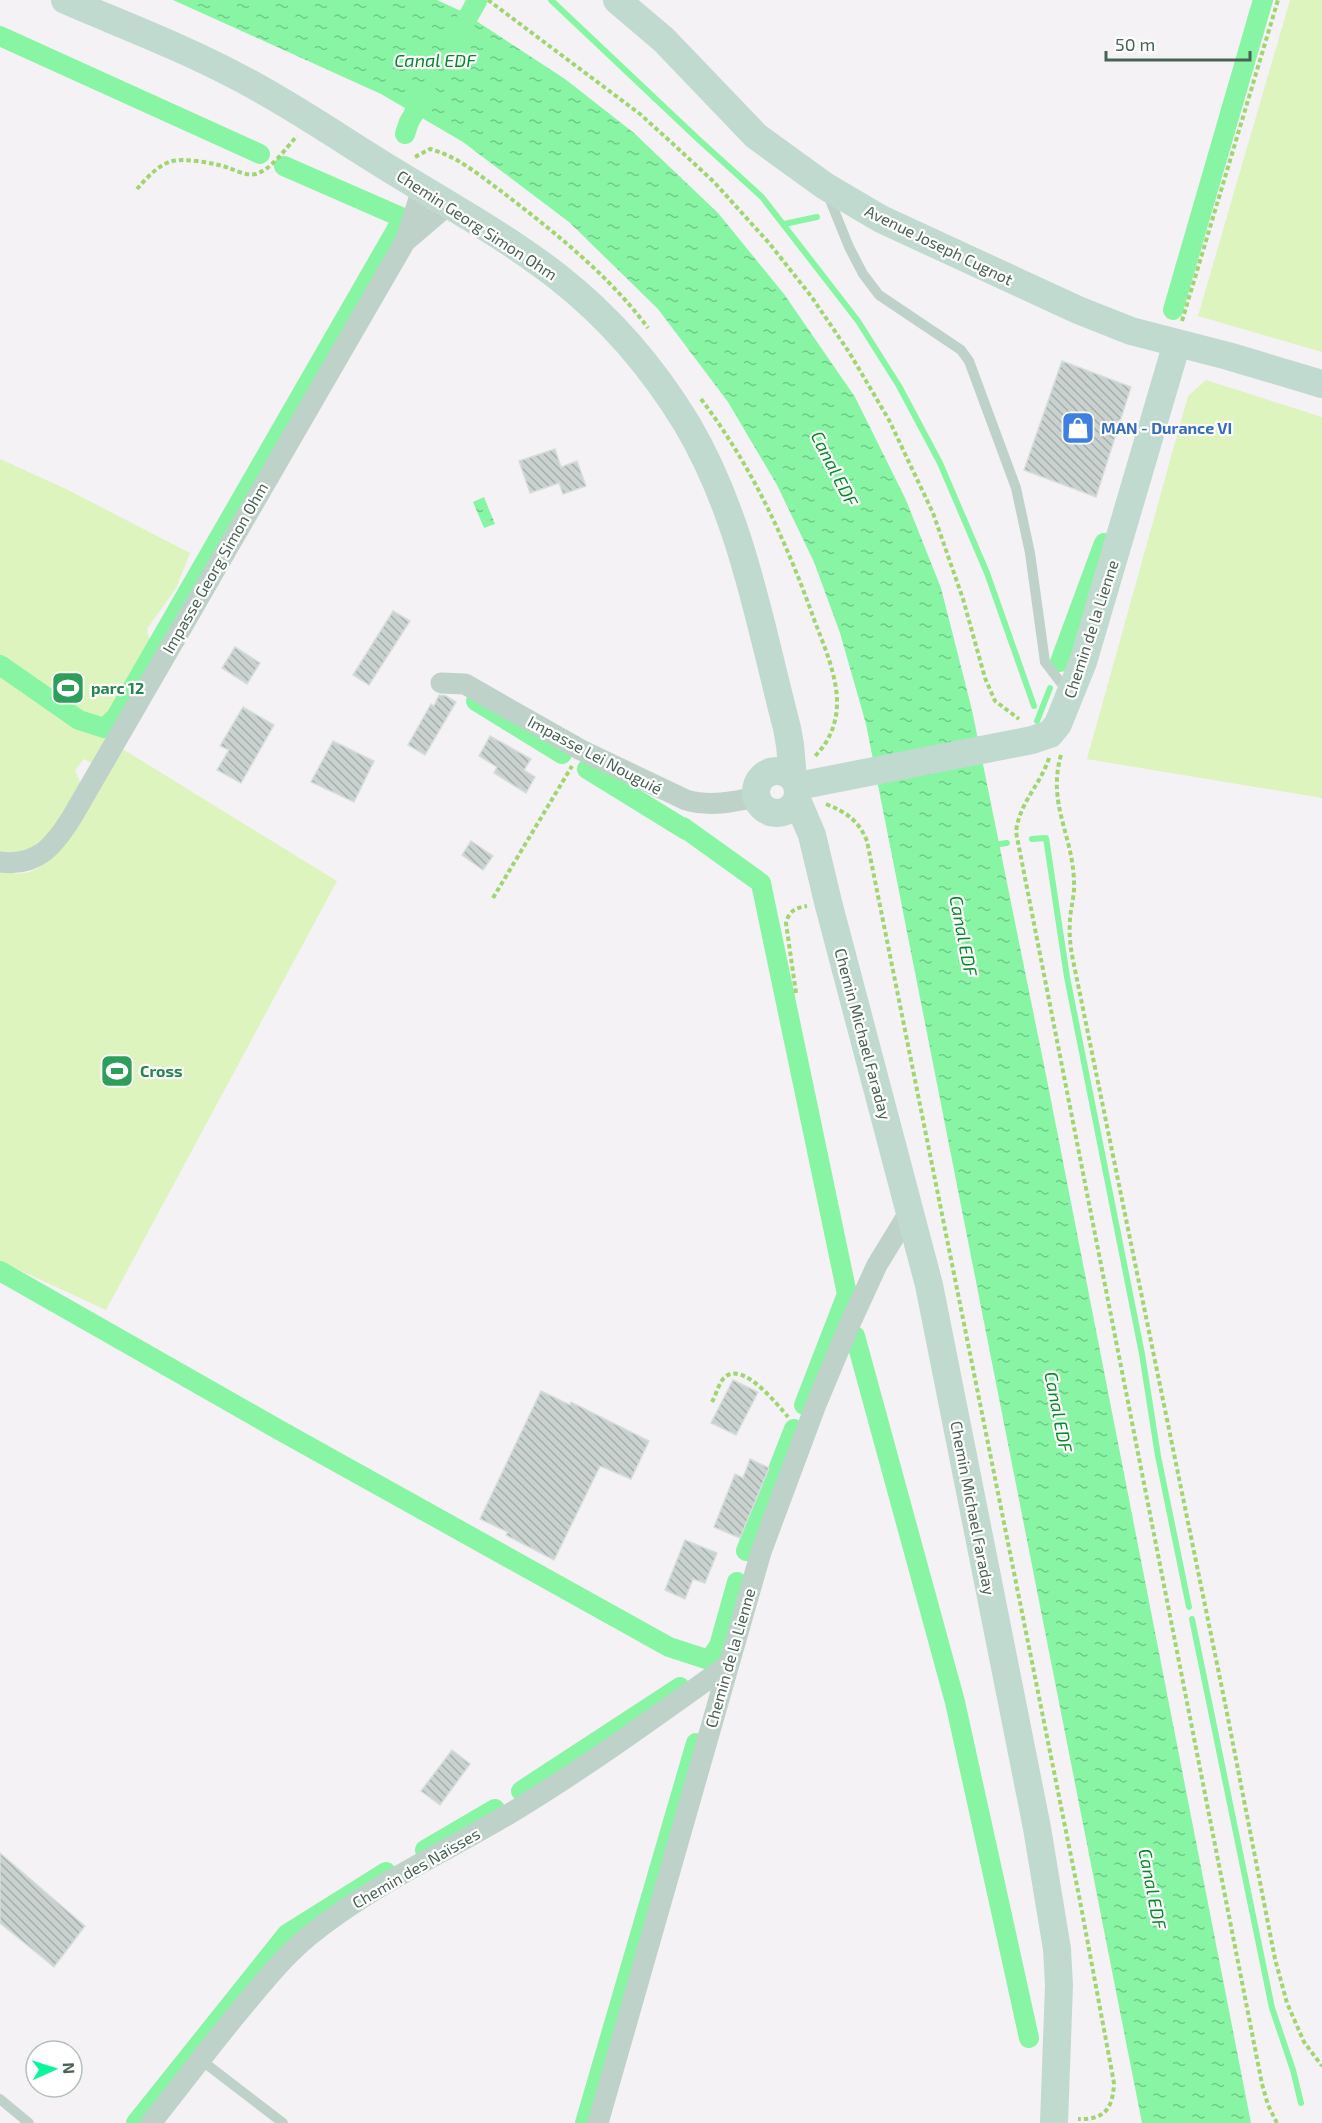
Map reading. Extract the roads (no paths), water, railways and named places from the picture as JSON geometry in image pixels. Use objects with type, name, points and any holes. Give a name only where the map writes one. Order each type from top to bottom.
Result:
[{"type":"main road","name":"Chemin Georg Simon Ohm","points":[[65,0],[238,76],[508,241],[578,293],[611,324],[660,384],[686,423],[701,450],[729,513],[740,547],[790,745],[781,791]]},
{"type":"main road","name":"Avenue Joseph Cugnot","points":[[618,0],[664,40],[756,136],[825,186],[881,219],[1078,310],[1131,331],[1322,384]]},
{"type":"main road","name":"Chemin de la Lienne","points":[[781,791],[829,779],[1041,737],[1058,724],[1083,662],[1177,343]]},
{"type":"main road","name":"Chemin Michael Faraday","points":[[781,791],[795,834],[803,846],[828,902],[931,1297],[1037,1828],[1053,1919],[1059,1985],[1054,2123]]},
{"type":"street","name":"Impasse Georg Simon Ohm","points":[[0,862],[19,862],[34,858],[50,847],[68,824],[406,240],[422,189]]},
{"type":"street","name":"Impasse Georg Simon Ohm","points":[[406,240],[449,204]]},
{"type":"street","name":"Impasse Lei Nouguié","points":[[441,683],[465,684],[581,750],[673,795],[695,803],[727,803],[781,791]]},
{"type":"street","name":"Chemin de la Lienne","points":[[598,2123],[761,1552],[815,1407],[848,1328],[877,1265],[910,1211]]},
{"type":"street","name":"Chemin des Naïsses","points":[[151,2123],[225,2028],[284,1959],[310,1935],[382,1886],[515,1810],[640,1728],[728,1665]]},
{"type":"lane","points":[[825,186],[849,247],[863,274],[879,295],[961,350],[969,361],[1016,488],[1030,553],[1045,662],[1071,696]]},
{"type":"lane","points":[[201,2060],[283,2123]]},
{"type":"lane","points":[[0,2099],[29,2123]]},
{"type":"water","name":"Canal EDF","points":[[173,0],[437,0],[461,11],[565,79],[634,133],[718,213],[784,294],[855,397],[906,500],[941,588],[972,710],[1049,1090],[1251,2123],[1142,2123],[866,724],[840,633],[814,562],[777,485],[728,402],[658,309],[569,222],[463,142],[381,94]]},
{"type":"water","points":[[484,497],[495,524],[484,528],[473,502]]},
{"type":"waterway","points":[[551,0],[762,197],[858,321],[899,386],[940,463],[987,573],[1034,706]]},
{"type":"waterway","points":[[1173,310],[1263,0]]},
{"type":"waterway","points":[[455,40],[477,1]]},
{"type":"waterway","points":[[0,36],[260,154]]},
{"type":"waterway","points":[[405,134],[426,92]]},
{"type":"waterway","points":[[0,665],[79,720],[104,728],[116,717],[403,218],[284,166]]},
{"type":"waterway","points":[[784,224],[817,217]]},
{"type":"waterway","points":[[1060,662],[1104,543]]},
{"type":"waterway","points":[[1037,721],[1050,688]]},
{"type":"waterway","points":[[476,701],[562,754]]},
{"type":"waterway","points":[[587,769],[686,830]]},
{"type":"waterway","points":[[683,827],[761,883],[847,1294],[804,1405]]},
{"type":"waterway","points":[[1032,839],[1046,838],[1067,977],[1142,1354],[1158,1456],[1189,1607]]},
{"type":"waterway","points":[[993,845],[1007,843]]},
{"type":"waterway","points":[[0,1271],[281,1431],[669,1647],[709,1660],[719,1646],[737,1582]]},
{"type":"waterway","points":[[855,1336],[955,1702],[1029,2038]]},
{"type":"waterway","points":[[746,1551],[794,1429]]},
{"type":"waterway","points":[[1192,1619],[1272,2008],[1293,2070],[1301,2103]]},
{"type":"waterway","points":[[521,1791],[680,1687]]},
{"type":"waterway","points":[[585,2123],[696,1743]]},
{"type":"waterway","points":[[425,1850],[495,1809]]},
{"type":"waterway","points":[[136,2123],[287,1934],[386,1872]]},
{"type":"place","name":"MAN - Durance VI","points":[[1078,428]]},
{"type":"place","name":"parc 12","points":[[68,688]]},
{"type":"place","name":"Cross","points":[[117,1071]]}]
